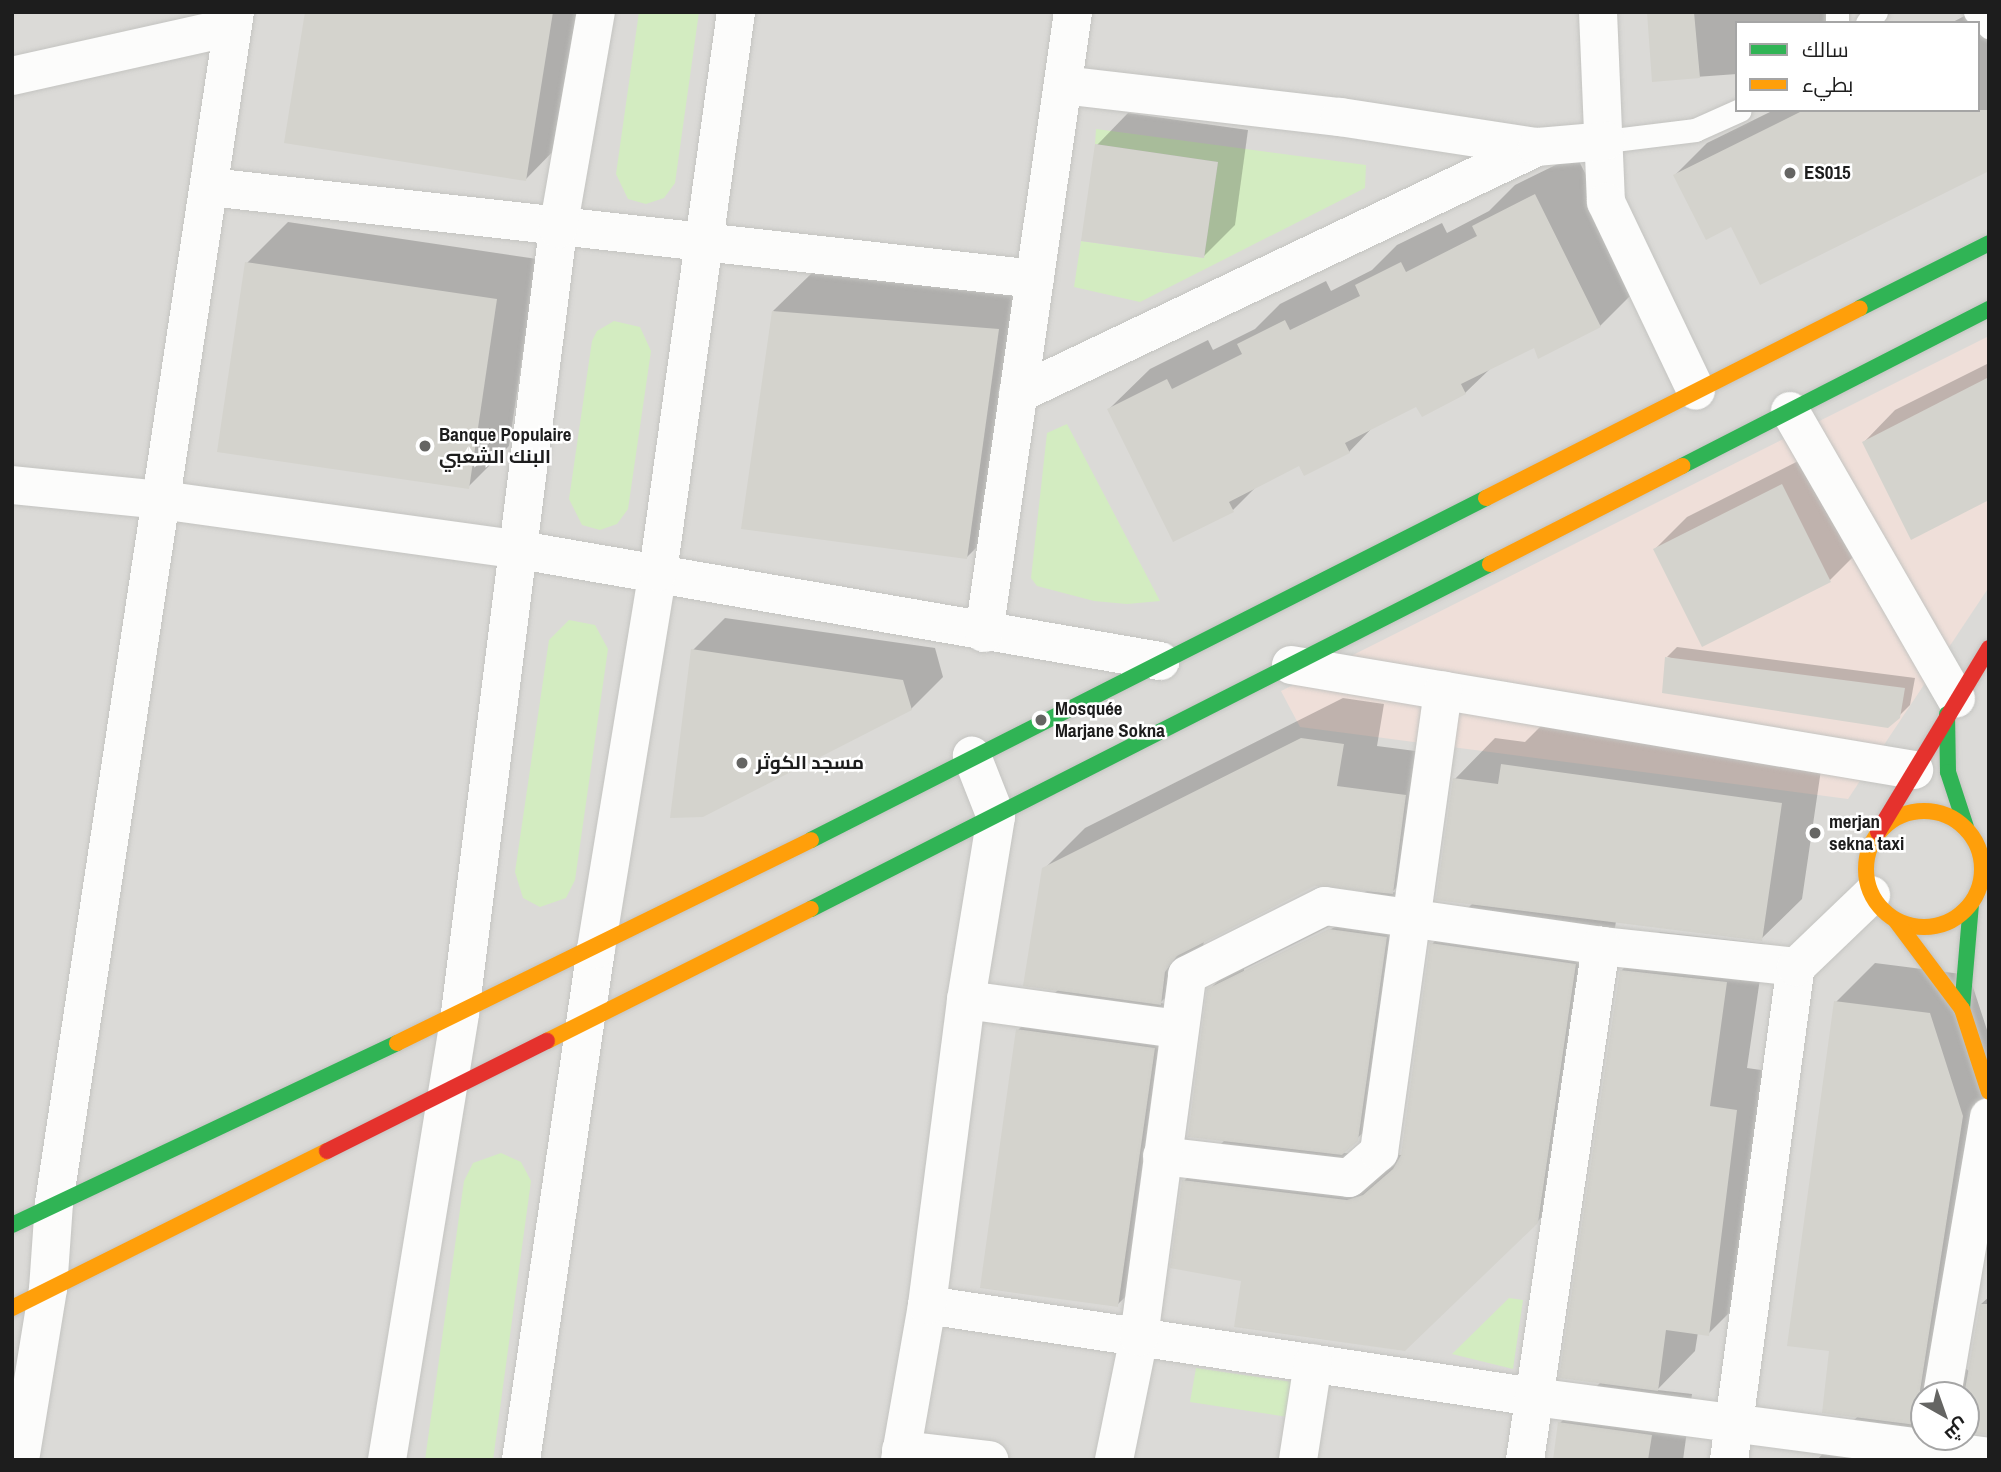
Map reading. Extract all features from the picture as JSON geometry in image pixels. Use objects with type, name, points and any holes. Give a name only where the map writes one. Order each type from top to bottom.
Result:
[{"type":"street","points":[[387,1460],[443,1097],[460,1013],[520,550],[558,229],[596,12]]},
{"type":"street","points":[[521,1460],[596,949],[657,572],[736,12]]},
{"type":"street","points":[[984,633],[1073,12]]},
{"type":"street","points":[[1598,12],[1606,141],[1606,202],[1696,391]]},
{"type":"street","points":[[12,76],[234,20],[54,1203],[48,1289],[20,1460]]},
{"type":"street","points":[[1063,85],[1340,117],[1537,147],[1606,141]]},
{"type":"street","points":[[1018,394],[1537,147]]},
{"type":"street","points":[[210,187],[558,229],[705,242],[1035,279]]},
{"type":"street","points":[[12,1225],[596,949],[972,756],[1989,243]]},
{"type":"street","points":[[12,1308],[443,1097],[585,1021],[996,817],[1989,309]]},
{"type":"street","points":[[1790,411],[1951,707],[1948,772],[1966,827],[1978,844],[1983,862],[1962,1009]]},
{"type":"street","points":[[12,485],[161,500],[520,550],[657,572],[984,633],[1160,661]]},
{"type":"street","points":[[1989,648],[1951,707],[1876,836],[1866,865],[1883,908],[1962,1009],[1989,1092]]},
{"type":"street","points":[[1291,665],[1914,770]]},
{"type":"street","points":[[1162,1156],[1349,1178],[1379,1152],[1443,690]]},
{"type":"street","points":[[972,756],[996,817],[966,1000],[928,1305],[901,1455],[989,1460]]},
{"type":"street","points":[[1876,836],[1890,821],[1909,813],[1929,811],[1949,816],[1966,827]]},
{"type":"street","points":[[1883,908],[1932,928],[1950,923],[1978,903]]},
{"type":"street","points":[[1114,1460],[1139,1337],[1187,975],[1325,906],[1601,946],[1796,967],[1883,908]]},
{"type":"street","points":[[1525,1460],[1601,946]]},
{"type":"street","points":[[1729,1460],[1796,967]]},
{"type":"street","points":[[966,1000],[1178,1029]]},
{"type":"street","points":[[1944,1381],[1989,1117]]},
{"type":"street","points":[[928,1305],[1534,1397],[1735,1420],[1910,1445]]},
{"type":"street","points":[[1298,1460],[1313,1363]]},
{"type":"street","points":[[1952,1451],[1989,1457]]},
{"type":"lane","points":[[1975,12],[1989,27]]},
{"type":"lane","points":[[1606,141],[1695,130],[1736,112]]},
{"type":"shaded area","points":[[12,12],[1989,12],[1989,1460],[12,1460]]},
{"type":"shaded area","points":[[1989,336],[1989,587],[1848,799],[1300,727],[1281,691]]},
{"type":"green space","points":[[639,12],[699,12],[675,183],[664,198],[646,204],[628,199],[616,174]]},
{"type":"green space","points":[[1096,129],[1366,165],[1365,188],[1140,302],[1074,287],[1081,241],[1204,258],[1218,162],[1095,144]]},
{"type":"green space","points":[[614,321],[640,327],[651,351],[628,509],[617,524],[600,530],[582,525],[569,499],[592,341],[597,331]]},
{"type":"green space","points":[[1067,424],[1160,601],[1127,604],[1094,601],[1037,586],[1031,578],[1047,433]]},
{"type":"green space","points":[[569,620],[595,625],[608,649],[575,880],[566,898],[540,907],[523,898],[515,872],[549,640]]},
{"type":"green space","points":[[501,1153],[521,1162],[531,1181],[493,1460],[425,1460],[464,1181],[473,1163]]},
{"type":"green space","points":[[1509,1298],[1523,1300],[1513,1369],[1452,1354]]},
{"type":"green space","points":[[1196,1368],[1293,1382],[1288,1417],[1190,1402]]},
{"type":"building","points":[[305,12],[553,12],[526,181],[284,143]]},
{"type":"building","points":[[1647,12],[1694,12],[1700,78],[1652,82]]},
{"type":"building","points":[[1989,110],[1989,171],[1760,285],[1731,227],[1706,240],[1673,175],[1800,112]]},
{"type":"building","points":[[1095,144],[1218,162],[1204,258],[1081,241]]},
{"type":"building","points":[[1535,194],[1601,327],[1538,359],[1534,348],[1461,384],[1466,394],[1422,417],[1416,407],[1345,443],[1350,453],[1304,476],[1299,466],[1229,502],[1234,512],[1173,542],[1107,409],[1167,379],[1172,389],[1242,354],[1237,344],[1285,320],[1290,330],[1360,296],[1355,285],[1401,262],[1406,272],[1477,236],[1472,226]]},
{"type":"building","points":[[245,262],[497,299],[469,489],[217,452]]},
{"type":"building","points":[[772,311],[999,329],[967,559],[741,529]]},
{"type":"building","points":[[1989,377],[1989,500],[1911,540],[1862,442]]},
{"type":"building","points":[[1782,484],[1831,582],[1702,647],[1653,549]]},
{"type":"building","name":"مسجد الكوثر","points":[[691,649],[903,680],[912,710],[703,817],[670,818]]},
{"type":"building","points":[[1665,657],[1905,688],[1900,718],[1888,728],[1662,693]]},
{"type":"building","points":[[1301,738],[1344,744],[1337,786],[1406,795],[1393,894],[1315,886],[1177,956],[1165,972],[1161,1005],[1023,986],[1042,868]]},
{"type":"building","points":[[1501,764],[1782,803],[1762,941],[1436,900],[1453,778],[1498,784]]},
{"type":"building","points":[[1329,929],[1387,937],[1358,1141],[1342,1155],[1188,1137],[1207,989]]},
{"type":"building","points":[[1430,943],[1576,964],[1538,1223],[1405,1351],[1234,1327],[1241,1281],[1170,1268],[1182,1180],[1347,1200],[1363,1195],[1393,1169],[1401,1155]]},
{"type":"building","points":[[1620,970],[1727,982],[1710,1106],[1737,1110],[1709,1336],[1666,1330],[1658,1391],[1559,1378]]},
{"type":"building","points":[[1834,1001],[1930,1013],[1963,1116],[1922,1381],[1910,1381],[1910,1424],[1822,1413],[1829,1351],[1787,1346]]},
{"type":"building","points":[[1016,1029],[1155,1048],[1118,1307],[980,1288]]},
{"type":"building","points":[[1980,1304],[1989,1304],[1989,1435],[1980,1434],[1980,1381],[1966,1381]]},
{"type":"building","points":[[1558,1422],[1652,1435],[1648,1460],[1553,1460]]},
{"type":"traffic: fast","points":[[1860,308],[1989,243]]},
{"type":"traffic: fast","points":[[1682,466],[1989,309]]},
{"type":"traffic: fast","points":[[811,840],[1486,498]]},
{"type":"traffic: fast","points":[[811,909],[1490,564]]},
{"type":"traffic: fast","points":[[1947,714],[1948,772],[1966,827]]},
{"type":"traffic: fast","points":[[1962,1009],[1971,904]]},
{"type":"traffic: fast","points":[[12,1225],[397,1043]]},
{"type":"traffic: slow","points":[[1486,498],[1860,308]]},
{"type":"traffic: slow","points":[[1490,564],[1682,466]]},
{"type":"traffic: slow","points":[[1924,811],[1946,815],[1965,828],[1978,847],[1982,869],[1978,891],[1965,910],[1946,923],[1924,927],[1902,923],[1883,910],[1870,891],[1866,869],[1870,847],[1883,828],[1902,815],[1924,811]]},
{"type":"traffic: slow","points":[[397,1043],[811,840]]},
{"type":"traffic: slow","points":[[547,1041],[811,909]]},
{"type":"traffic: slow","points":[[1896,921],[1962,1009],[1989,1092]]},
{"type":"traffic: slow","points":[[12,1308],[327,1151]]},
{"type":"traffic: jam","points":[[1878,832],[1989,648]]},
{"type":"traffic: jam","points":[[327,1151],[547,1041]]},
{"type":"place","name":"ES015","points":[[1790,173]]},
{"type":"place","name":"Banque Populaire البنك الشعبي","points":[[425,446]]},
{"type":"place","name":"Mosquée Marjane Sokna","points":[[1041,720]]},
{"type":"place","name":"مسجد الكوثر","points":[[742,763]]},
{"type":"place","name":"merjan sekna taxi","points":[[1815,833]]}]
